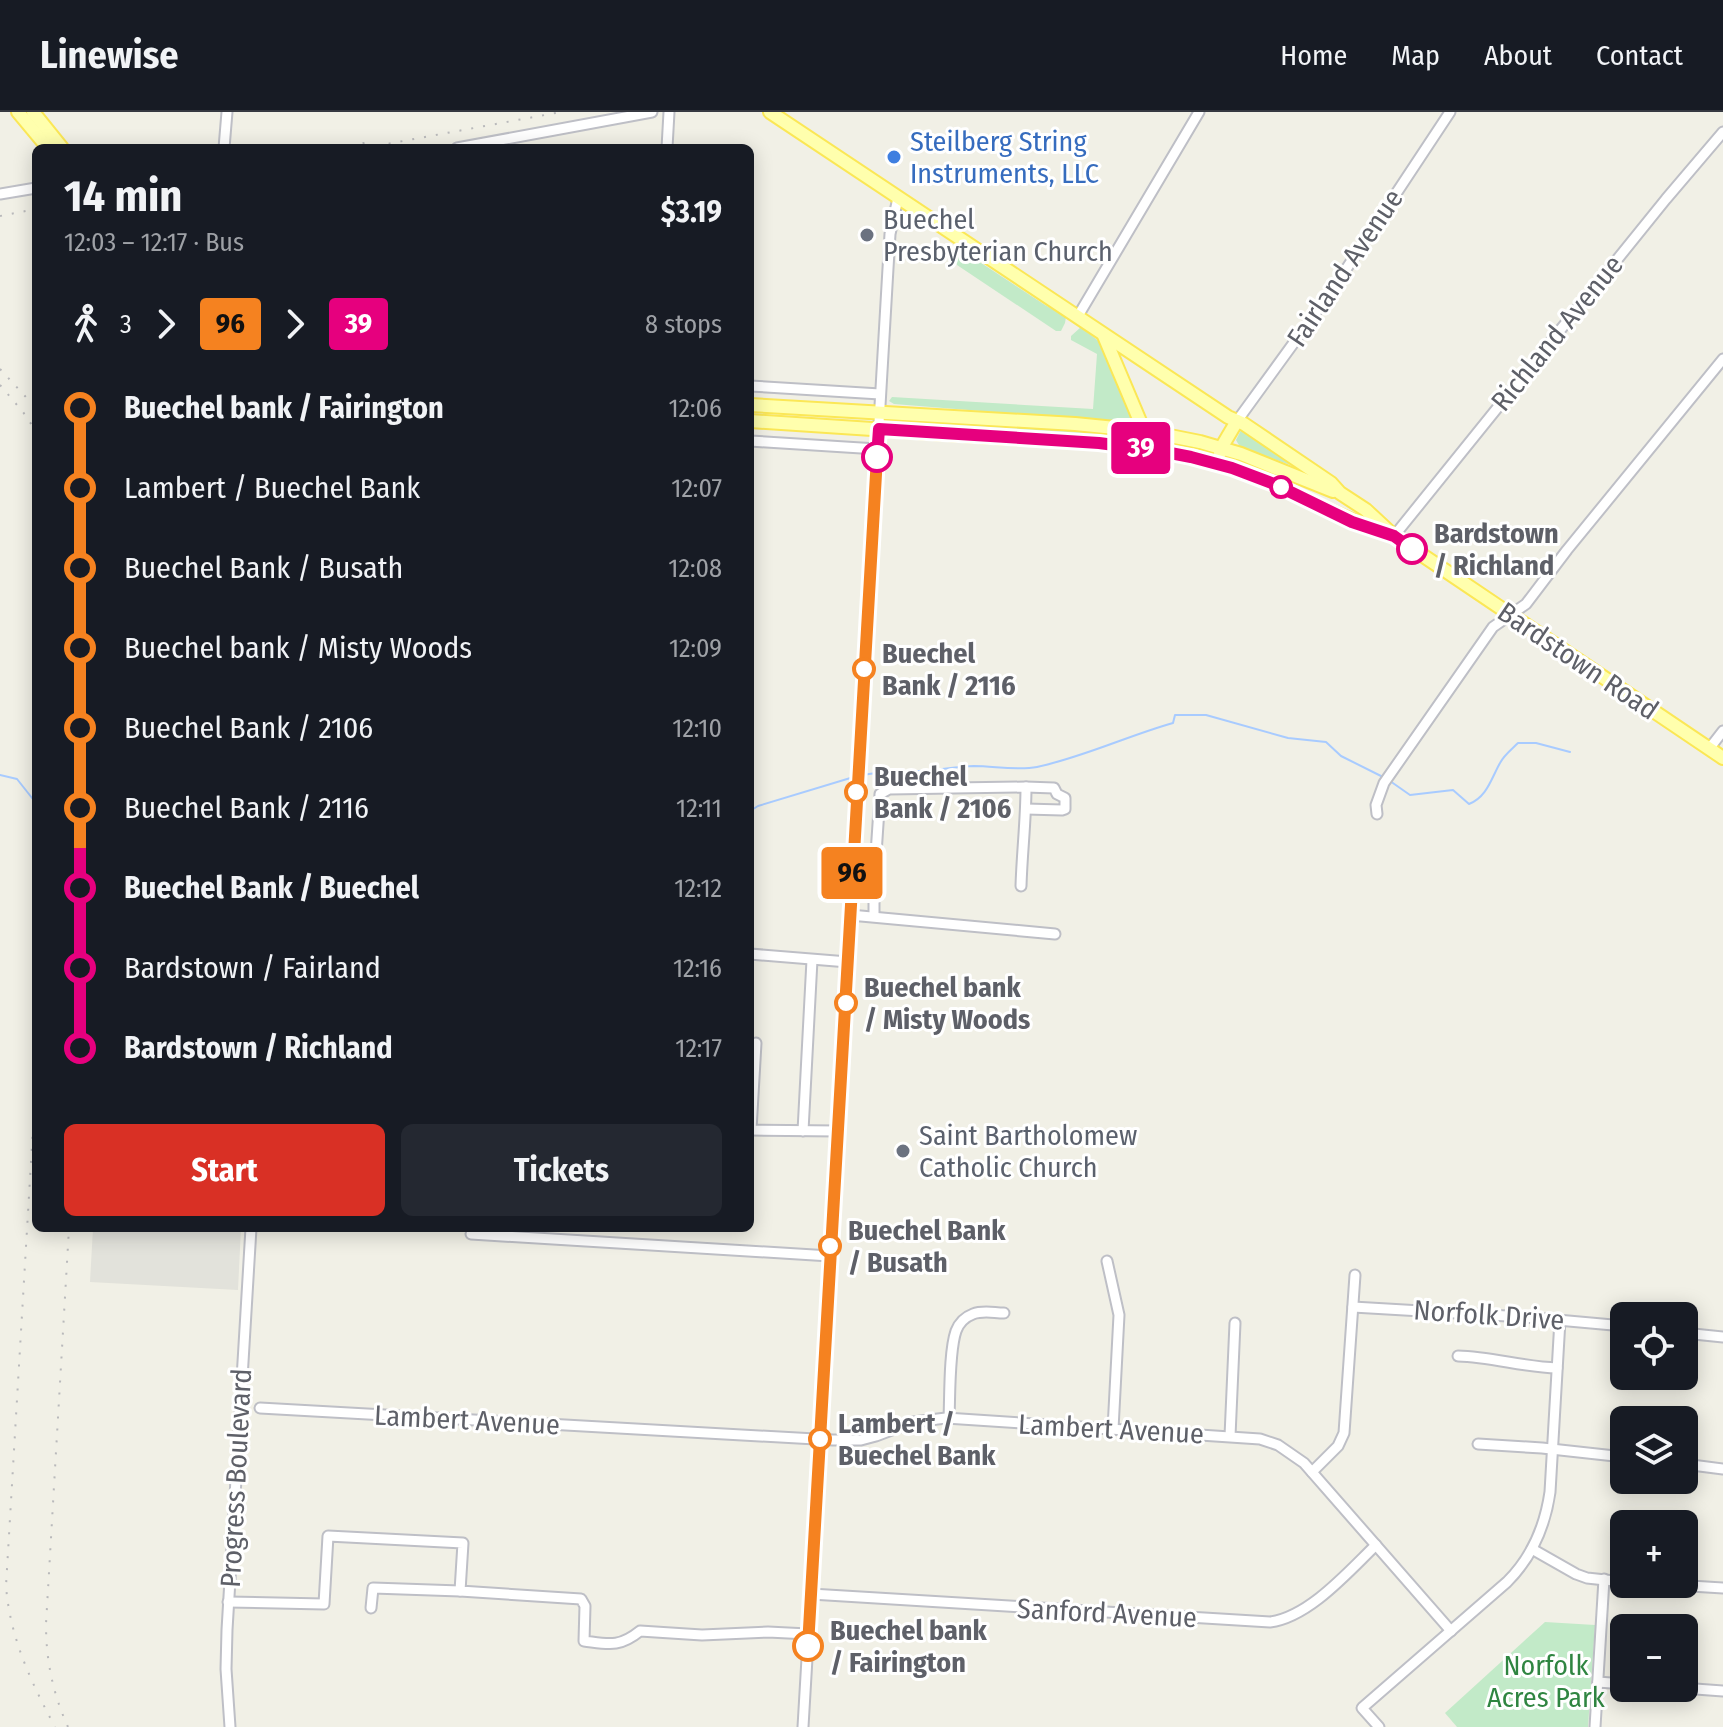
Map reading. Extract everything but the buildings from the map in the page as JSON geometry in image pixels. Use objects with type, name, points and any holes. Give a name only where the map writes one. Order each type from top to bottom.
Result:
[{"type":"main road","points":[[18,112],[45,144]]},
{"type":"main road","points":[[33,112],[59,144]]},
{"type":"main road","name":"Bardstown Road","points":[[770,112],[1306,465],[1394,536],[1723,758]]},
{"type":"main road","points":[[1102,333],[1145,431],[1160,451]]},
{"type":"main road","points":[[754,405],[879,421]]},
{"type":"main road","points":[[754,421],[985,419],[1145,431],[1221,448],[1340,493]]},
{"type":"main road","name":"Bardstown Road","points":[[879,421],[1099,443],[1160,451],[1215,463],[1274,484],[1352,522],[1394,536]]},
{"type":"main road","points":[[1215,463],[1237,421]]},
{"type":"main road","points":[[1352,522],[1360,506]]},
{"type":"street","points":[[224,144],[227,112]]},
{"type":"street","points":[[479,144],[652,112]]},
{"type":"street","points":[[667,144],[669,112]]},
{"type":"street","points":[[1078,316],[1199,112]]},
{"type":"street","name":"Fairland Avenue","points":[[1237,421],[1335,286],[1450,112]]},
{"type":"street","name":"Richland Avenue","points":[[1394,536],[1723,132]]},
{"type":"street","points":[[0,194],[32,189]]},
{"type":"street","points":[[803,1727],[880,394],[890,234],[898,198]]},
{"type":"street","points":[[1377,814],[1376,805],[1384,783],[1493,627],[1526,604],[1723,359]]},
{"type":"street","points":[[754,386],[880,394]]},
{"type":"street","points":[[1099,443],[1103,426]]},
{"type":"street","points":[[754,441],[877,449]]},
{"type":"street","points":[[1709,749],[1723,731]]},
{"type":"street","points":[[874,916],[880,794],[889,789],[1026,787],[1054,788],[1057,794],[1065,798],[1065,809],[1062,810],[1026,809]]},
{"type":"street","points":[[1021,886],[1026,787]]},
{"type":"street","points":[[850,915],[1055,934]]},
{"type":"street","points":[[754,954],[848,962]]},
{"type":"street","points":[[803,1131],[812,960]]},
{"type":"street","points":[[754,1068],[756,1043]]},
{"type":"street","points":[[754,1130],[838,1131]]},
{"type":"street","name":"Progress Boulevard","points":[[230,1727],[226,1669],[228,1602],[251,1232]]},
{"type":"street","points":[[471,1234],[830,1256]]},
{"type":"street","points":[[1107,1261],[1119,1315],[1113,1429]]},
{"type":"street","points":[[1312,1472],[1338,1446],[1344,1433],[1355,1275]]},
{"type":"street","name":"Norfolk Drive","points":[[1353,1307],[1610,1325]]},
{"type":"street","points":[[949,1419],[953,1346],[958,1326],[978,1312],[1004,1313]]},
{"type":"street","points":[[1379,1727],[1362,1708],[1514,1575],[1532,1549],[1546,1515],[1560,1320]]},
{"type":"street","points":[[1230,1436],[1235,1323]]},
{"type":"street","points":[[1698,1334],[1723,1337]]},
{"type":"street","points":[[1458,1356],[1557,1368]]},
{"type":"street","name":"Lambert Avenue","points":[[260,1408],[820,1439],[861,1440],[913,1422],[949,1419],[1260,1439],[1278,1445],[1304,1463],[1451,1631]]},
{"type":"street","points":[[1478,1444],[1610,1455]]},
{"type":"street","points":[[1698,1466],[1723,1469]]},
{"type":"street","points":[[228,1602],[324,1604],[328,1536],[463,1543],[460,1591]]},
{"type":"street","name":"Sanford Avenue","points":[[811,1594],[1270,1622],[1291,1617],[1309,1606],[1376,1545]]},
{"type":"street","points":[[1532,1549],[1576,1574],[1610,1580]]},
{"type":"street","points":[[1595,1727],[1604,1579]]},
{"type":"street","points":[[1698,1586],[1723,1588]]},
{"type":"street","points":[[371,1608],[373,1588],[460,1591],[581,1599],[585,1606],[584,1641],[621,1643],[640,1631],[702,1635],[808,1634]]},
{"type":"street","points":[[1598,1682],[1610,1683]]},
{"type":"street","points":[[1698,1689],[1723,1691]]},
{"type":"shaded area","points":[[93,1232],[241,1232],[238,1290],[90,1282]]},
{"type":"green space","points":[[960,249],[1066,317],[1061,331],[1056,331],[957,265],[953,256]]},
{"type":"green space","points":[[1081,327],[1101,343],[1133,419],[1129,423],[894,404],[889,401],[892,397],[1093,409],[1097,354],[1071,340],[1071,336]]},
{"type":"green space","points":[[894,423],[1088,429],[1097,434],[1094,437]]},
{"type":"green space","points":[[1241,430],[1302,469],[1240,447],[1236,440]]},
{"type":"green space","name":"Norfolk Acres Park","points":[[1545,1622],[1595,1625],[1588,1727],[1457,1727],[1445,1713]]},
{"type":"waterway","points":[[863,775],[974,766],[1037,767],[1173,723],[1175,715],[1206,715],[1288,738],[1326,742],[1341,756],[1385,778]]},
{"type":"waterway","points":[[1390,781],[1410,795],[1453,790],[1469,804],[1484,792],[1502,760],[1518,743],[1536,743],[1570,752]]},
{"type":"waterway","points":[[0,775],[17,779],[32,798]]},
{"type":"waterway","points":[[754,808],[857,776]]},
{"type":"railway","points":[[387,144],[561,112]]},
{"type":"railway","points":[[359,144],[374,141]]},
{"type":"railway","points":[[0,216],[32,210]]},
{"type":"railway","points":[[0,369],[32,404]]},
{"type":"railway","points":[[0,385],[32,425]]},
{"type":"railway","points":[[32,1145],[6,1586],[12,1624],[23,1659],[55,1727]]},
{"type":"railway","points":[[68,1727],[51,1677],[46,1624],[69,1232]]},
{"type":"bus line","name":"39","points":[[877,457],[879,429],[1079,442],[1160,451],[1251,474],[1352,522],[1394,536],[1412,549]]},
{"type":"bus line","name":"96","points":[[808,1646],[877,457]]},
{"type":"place","name":"Steilberg String Instruments, LLC","points":[[894,157]]},
{"type":"place","name":"Buechel Presbyterian Church","points":[[867,235]]},
{"type":"place","name":"Bardstown / Richland","points":[[1412,549]]},
{"type":"place","name":"Buechel Bank / 2116","points":[[864,669]]},
{"type":"place","name":"Buechel Bank / 2106","points":[[856,792]]},
{"type":"place","name":"Buechel bank / Misty Woods","points":[[846,1003]]},
{"type":"place","name":"Saint Bartholomew Catholic Church","points":[[903,1151]]},
{"type":"place","name":"Buechel Bank / Busath","points":[[830,1246]]},
{"type":"place","name":"Lambert / Buechel Bank","points":[[820,1439]]},
{"type":"place","name":"Buechel bank / Fairington","points":[[808,1646]]}]
